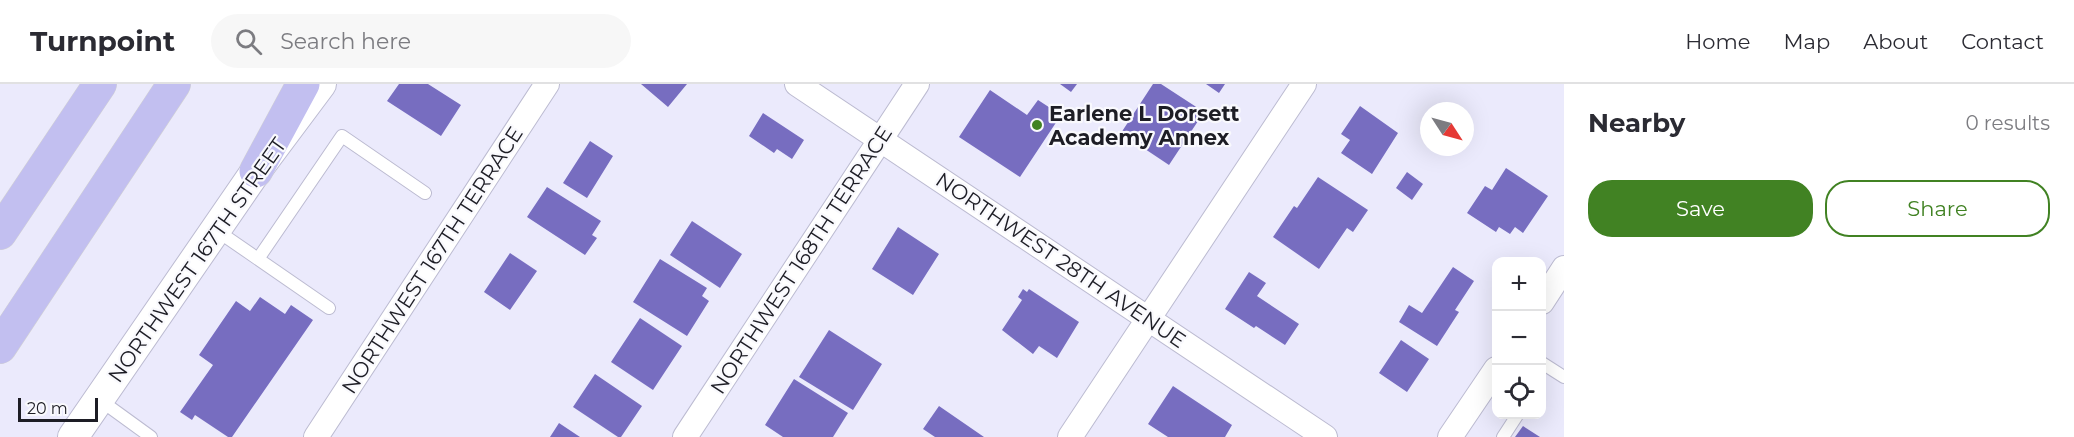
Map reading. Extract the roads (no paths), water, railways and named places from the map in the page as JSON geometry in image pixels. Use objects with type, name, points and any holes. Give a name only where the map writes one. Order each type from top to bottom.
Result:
[{"type":"highway","points":[[0,234],[100,84]]},
{"type":"highway","points":[[0,347],[174,84]]},
{"type":"highway","points":[[256,171],[303,84]]},
{"type":"street","name":"NORTHWEST 167TH STREET","points":[[74,437],[256,171],[321,84]]},
{"type":"street","name":"NORTHWEST 167TH TERRACE","points":[[316,437],[547,84]]},
{"type":"street","name":"NORTHWEST 28TH AVENUE","points":[[798,84],[1325,437]]},
{"type":"street","name":"NORTHWEST 168TH TERRACE","points":[[685,437],[917,84]]},
{"type":"street","points":[[1070,437],[1304,84]]},
{"type":"street","points":[[1546,296],[1564,268]]},
{"type":"street","points":[[1450,437],[1492,381]]},
{"type":"lane","points":[[258,259],[342,136],[425,193]]},
{"type":"lane","points":[[216,230],[329,308]]},
{"type":"lane","points":[[1545,365],[1564,377]]},
{"type":"lane","points":[[100,400],[151,437]]},
{"type":"lane","points":[[1503,437],[1515,419]]},
{"type":"place","name":"Earlene L Dorsett Academy Annex","points":[[1037,125]]}]
